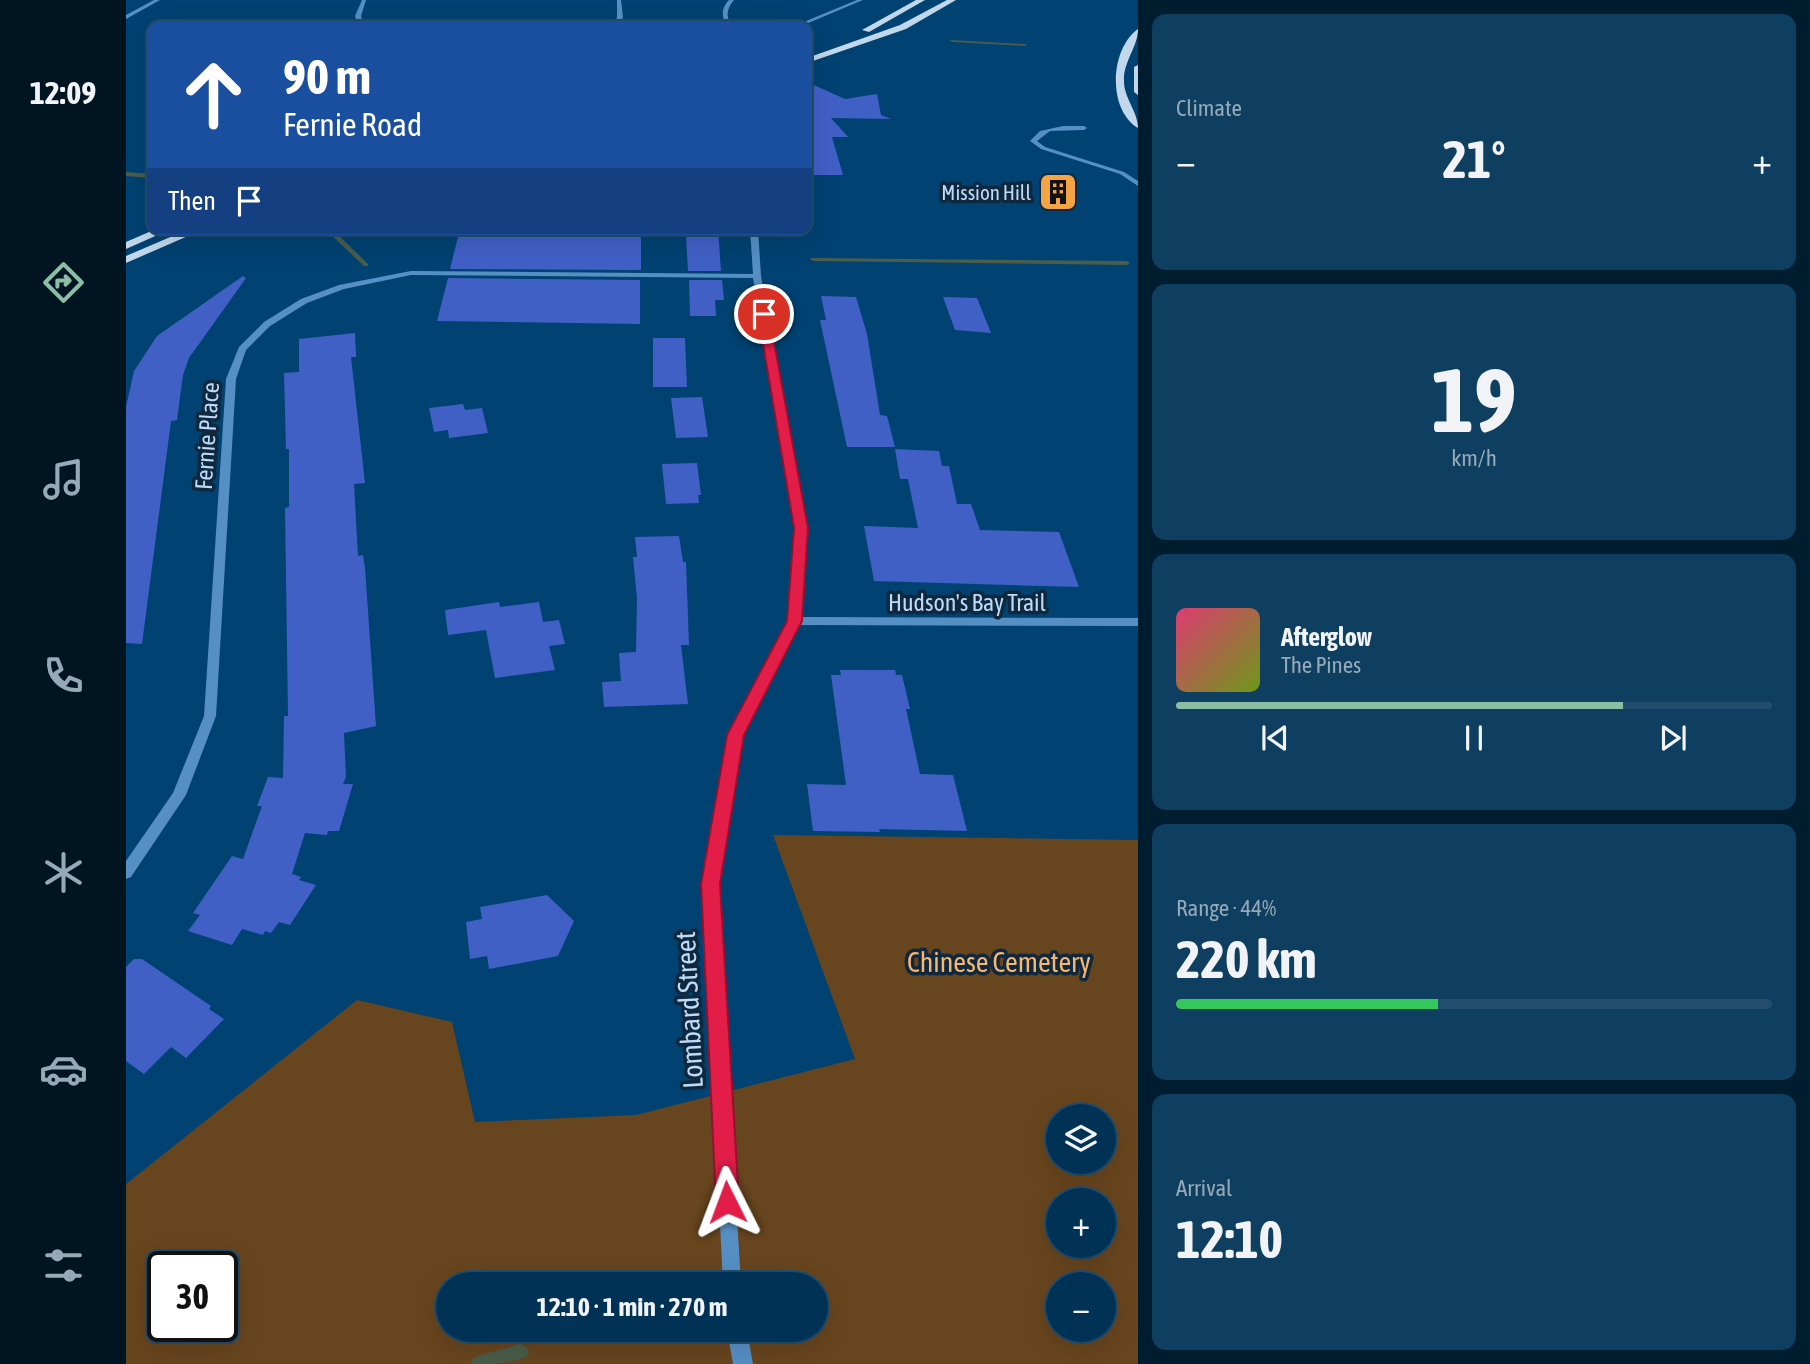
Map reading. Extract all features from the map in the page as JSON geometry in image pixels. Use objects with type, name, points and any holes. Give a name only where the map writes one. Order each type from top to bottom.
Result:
[{"type":"main road","points":[[812,50],[883,23],[921,0]]},
{"type":"main road","points":[[812,59],[903,27],[952,0]]},
{"type":"main road","points":[[1138,30],[1123,56],[1117,74],[1119,89],[1138,125]]},
{"type":"main road","points":[[1138,67],[1138,92]]},
{"type":"main road","points":[[126,246],[152,235]]},
{"type":"main road","points":[[126,260],[185,235]]},
{"type":"street","points":[[126,17],[158,0]]},
{"type":"street","points":[[619,0],[619,21]]},
{"type":"street","points":[[726,21],[726,6],[732,0]]},
{"type":"street","points":[[809,21],[861,0]]},
{"type":"street","points":[[1084,128],[1046,130],[1038,134],[1033,141],[1043,148],[1122,173],[1138,184]]},
{"type":"street","points":[[754,235],[757,276],[801,528],[795,621]]},
{"type":"street","name":"Fernie Place","points":[[126,873],[179,795],[211,716],[230,379],[242,349],[267,324],[304,301],[342,287],[411,274],[757,276]]},
{"type":"street","name":"Hudson's Bay Trail","points":[[795,621],[1138,622]]},
{"type":"street","name":"Lombard Street","points":[[731,1272],[710,884],[735,735],[795,621]]},
{"type":"street","points":[[739,1342],[743,1364]]},
{"type":"lane","points":[[360,21],[364,0]]},
{"type":"green space","name":"Chinese Cemetery","points":[[773,835],[1138,840],[1138,1364],[126,1364],[126,1184],[357,1000],[452,1022],[475,1122],[636,1115],[855,1059]]},
{"type":"building","points":[[812,84],[845,99],[877,94],[881,115],[891,119],[831,118],[848,137],[832,137],[843,175],[813,175]]},
{"type":"building","points":[[458,235],[641,236],[641,270],[450,269]]},
{"type":"building","points":[[686,235],[718,235],[721,271],[688,271]]},
{"type":"building","points":[[243,276],[246,278],[189,358],[183,375],[177,420],[171,421],[142,644],[126,643],[126,407],[134,371],[157,336]]},
{"type":"building","points":[[448,278],[640,280],[640,324],[437,321]]},
{"type":"building","points":[[689,280],[722,280],[724,300],[715,300],[716,316],[690,316]]},
{"type":"building","points":[[821,296],[856,297],[867,334],[880,415],[887,416],[895,447],[847,447],[820,320],[826,320]]},
{"type":"building","points":[[943,297],[977,298],[991,333],[955,330]]},
{"type":"building","points":[[355,333],[356,357],[351,357],[365,483],[354,484],[358,556],[363,555],[365,568],[376,726],[344,733],[346,777],[343,784],[353,784],[339,831],[328,831],[327,835],[305,833],[292,874],[301,877],[299,880],[316,885],[290,925],[279,922],[271,933],[265,931],[263,935],[242,929],[232,945],[188,931],[200,915],[193,913],[232,856],[243,859],[262,806],[257,806],[268,777],[283,778],[284,716],[288,716],[285,508],[289,507],[289,449],[286,449],[284,373],[299,372],[299,339]]},
{"type":"building","points":[[653,338],[685,338],[687,387],[653,387]]},
{"type":"building","points":[[702,397],[708,437],[676,438],[671,398]]},
{"type":"building","points":[[463,404],[465,410],[482,408],[488,433],[449,438],[448,430],[434,432],[429,408]]},
{"type":"building","points":[[895,449],[939,451],[942,466],[949,466],[957,504],[971,504],[980,530],[1059,532],[1079,587],[874,581],[864,526],[918,528],[908,479],[900,479]]},
{"type":"building","points":[[697,463],[701,495],[698,495],[699,503],[666,504],[662,464]]},
{"type":"building","points":[[679,536],[683,562],[686,562],[689,645],[681,645],[688,704],[604,707],[602,682],[621,681],[619,653],[636,652],[637,598],[633,557],[637,557],[635,537]]},
{"type":"building","points":[[499,602],[500,607],[539,602],[543,622],[559,620],[565,644],[549,646],[555,670],[495,678],[486,630],[448,635],[445,610]]},
{"type":"building","points":[[840,670],[895,670],[896,675],[902,675],[910,709],[906,709],[920,774],[953,775],[967,831],[813,831],[807,784],[846,785],[831,675],[841,675]]},
{"type":"building","points":[[547,895],[574,921],[558,956],[489,969],[487,956],[470,959],[466,922],[482,919],[480,907]]},
{"type":"building","points":[[134,959],[142,959],[211,1006],[209,1009],[224,1019],[186,1058],[171,1047],[144,1074],[126,1061],[126,967]]},
{"type":"waterway","points":[[952,41],[1025,45]]},
{"type":"waterway","points":[[126,174],[147,176]]},
{"type":"waterway","points":[[334,235],[366,265]]},
{"type":"waterway","points":[[813,259],[1127,263]]},
{"type":"waterway","points":[[478,1364],[521,1352]]},
{"type":"place","name":"Mission Hill","points":[[1058,192]]},
{"type":"route","points":[[727,1202],[710,884],[735,735],[795,621],[801,528],[764,314]]}]
